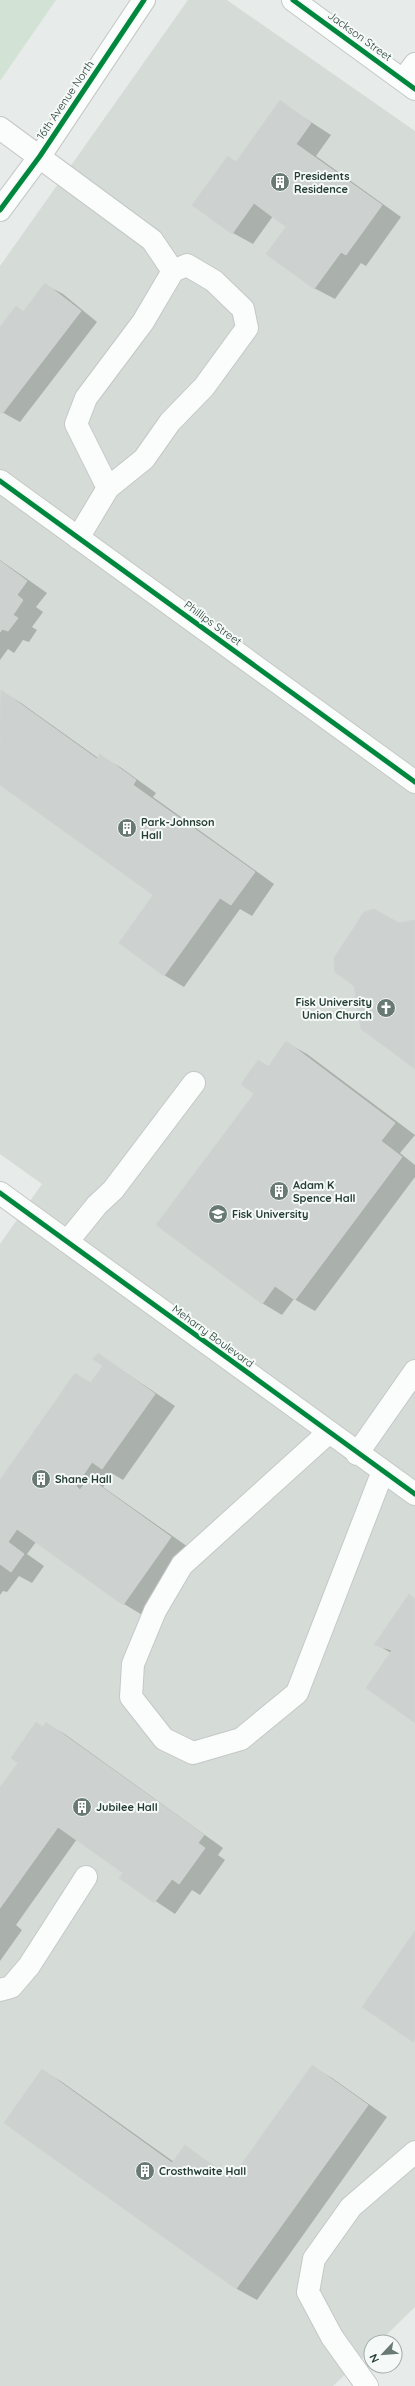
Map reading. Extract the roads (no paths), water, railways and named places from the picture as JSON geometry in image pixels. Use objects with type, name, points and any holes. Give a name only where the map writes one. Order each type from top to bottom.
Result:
[{"type":"street","name":"16th Avenue North","points":[[0,210],[40,156],[144,0]]},
{"type":"street","name":"Jackson Street","points":[[293,0],[411,78]]},
{"type":"street","points":[[0,128],[152,240],[173,271]]},
{"type":"street","points":[[78,538],[108,488],[144,459],[170,422],[204,387],[247,328],[243,309],[214,281],[187,265],[173,271],[143,322],[86,398],[76,424],[108,488]]},
{"type":"street","name":"Phillips Street","points":[[0,481],[415,782]]},
{"type":"street","points":[[67,1242],[97,1205],[114,1190],[194,1083]]},
{"type":"street","name":"Meharry Boulevard","points":[[0,1193],[328,1433],[415,1494]]},
{"type":"street","points":[[357,1454],[415,1371]]},
{"type":"street","points":[[328,1433],[182,1565],[154,1611],[133,1664],[131,1697],[164,1739],[193,1753],[241,1739],[297,1693],[383,1471]]},
{"type":"street","points":[[0,1990],[11,1987],[29,1966],[86,1877]]},
{"type":"street","points":[[367,2386],[332,2338],[308,2292],[314,2258],[351,2207],[415,2152]]},
{"type":"place","name":"Presidents Residence","points":[[280,182]]},
{"type":"place","name":"Park-Johnson Hall","points":[[127,828]]},
{"type":"place","name":"Fisk University Union Church","points":[[386,1008]]},
{"type":"place","name":"Adam K Spence Hall","points":[[279,1191]]},
{"type":"place","name":"Fisk University","points":[[218,1214]]},
{"type":"place","name":"Shane Hall","points":[[41,1479]]},
{"type":"place","name":"Jubilee Hall","points":[[82,1807]]},
{"type":"place","name":"Crosthwaite Hall","points":[[145,2171]]}]
